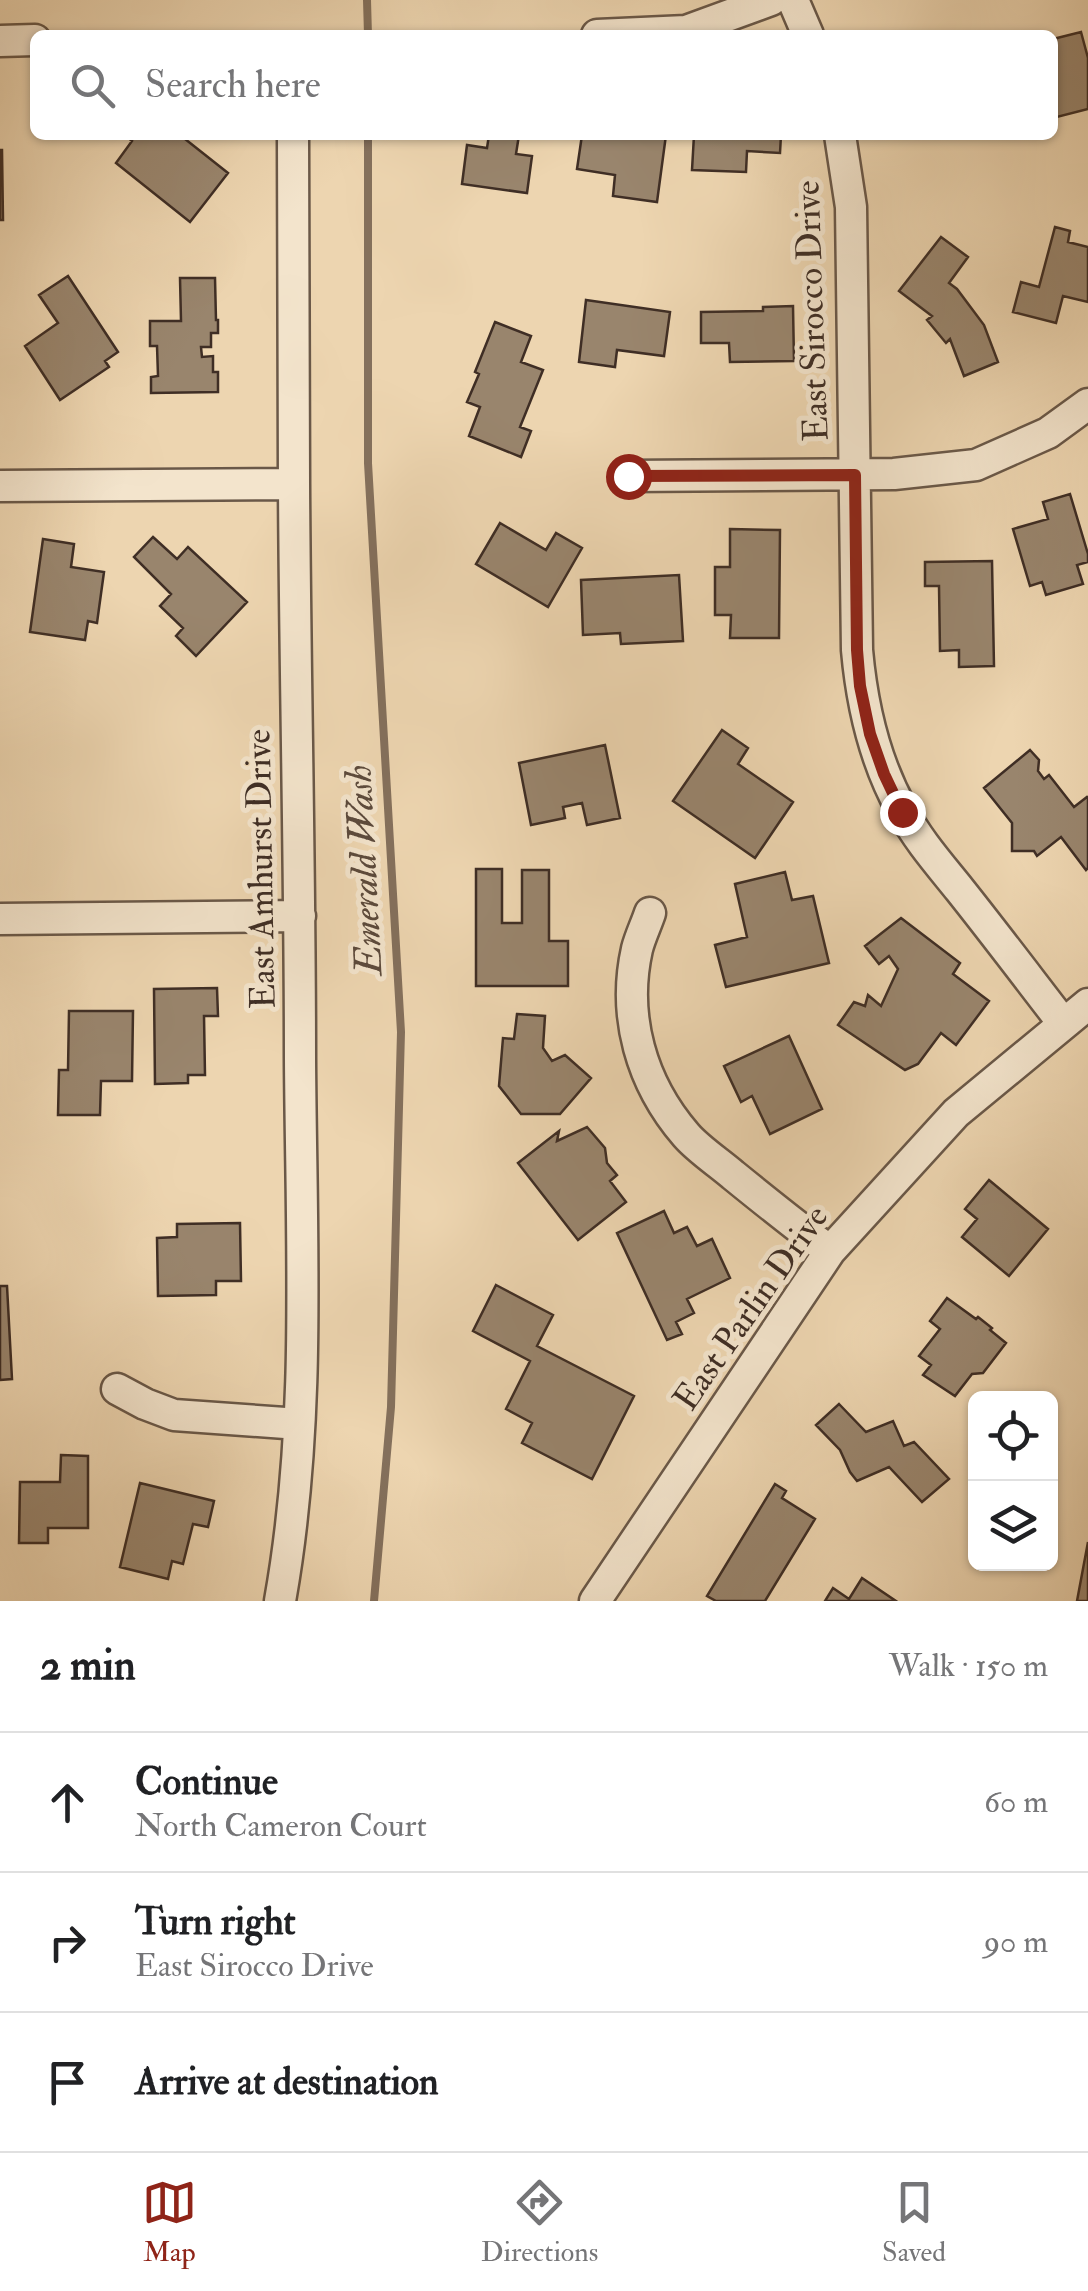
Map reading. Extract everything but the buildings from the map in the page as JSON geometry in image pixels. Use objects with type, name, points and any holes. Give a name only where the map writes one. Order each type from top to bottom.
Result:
[{"type":"street","points":[[689,30],[770,0]]},
{"type":"street","points":[[792,0],[806,30]]},
{"type":"street","points":[[0,41],[30,40]]},
{"type":"street","name":"East Amhurst Drive","points":[[280,1601],[291,1538],[299,1424],[300,916],[293,140]]},
{"type":"street","name":"East Sirocco Drive","points":[[841,140],[851,207],[857,650],[870,734],[902,812],[927,847],[1076,1014]]},
{"type":"street","points":[[628,476],[855,475],[976,466],[1048,433],[1088,404]]},
{"type":"street","points":[[0,486],[294,484]]},
{"type":"street","points":[[650,913],[638,945],[632,978],[632,1020],[654,1087],[690,1139],[830,1251]]},
{"type":"street","points":[[0,919],[300,916]]},
{"type":"street","name":"East Parlin Drive","points":[[596,1601],[830,1251],[956,1113],[1076,1014]]},
{"type":"street","points":[[117,1389],[174,1415],[299,1424]]},
{"type":"waterway","name":"Emerald Wash","points":[[367,0],[368,30]]},
{"type":"waterway","name":"Emerald Wash","points":[[368,140],[368,463],[401,1032],[391,1407],[374,1601]]},
{"type":"route","points":[[628,476],[855,475],[860,686],[870,734],[902,812]]}]
